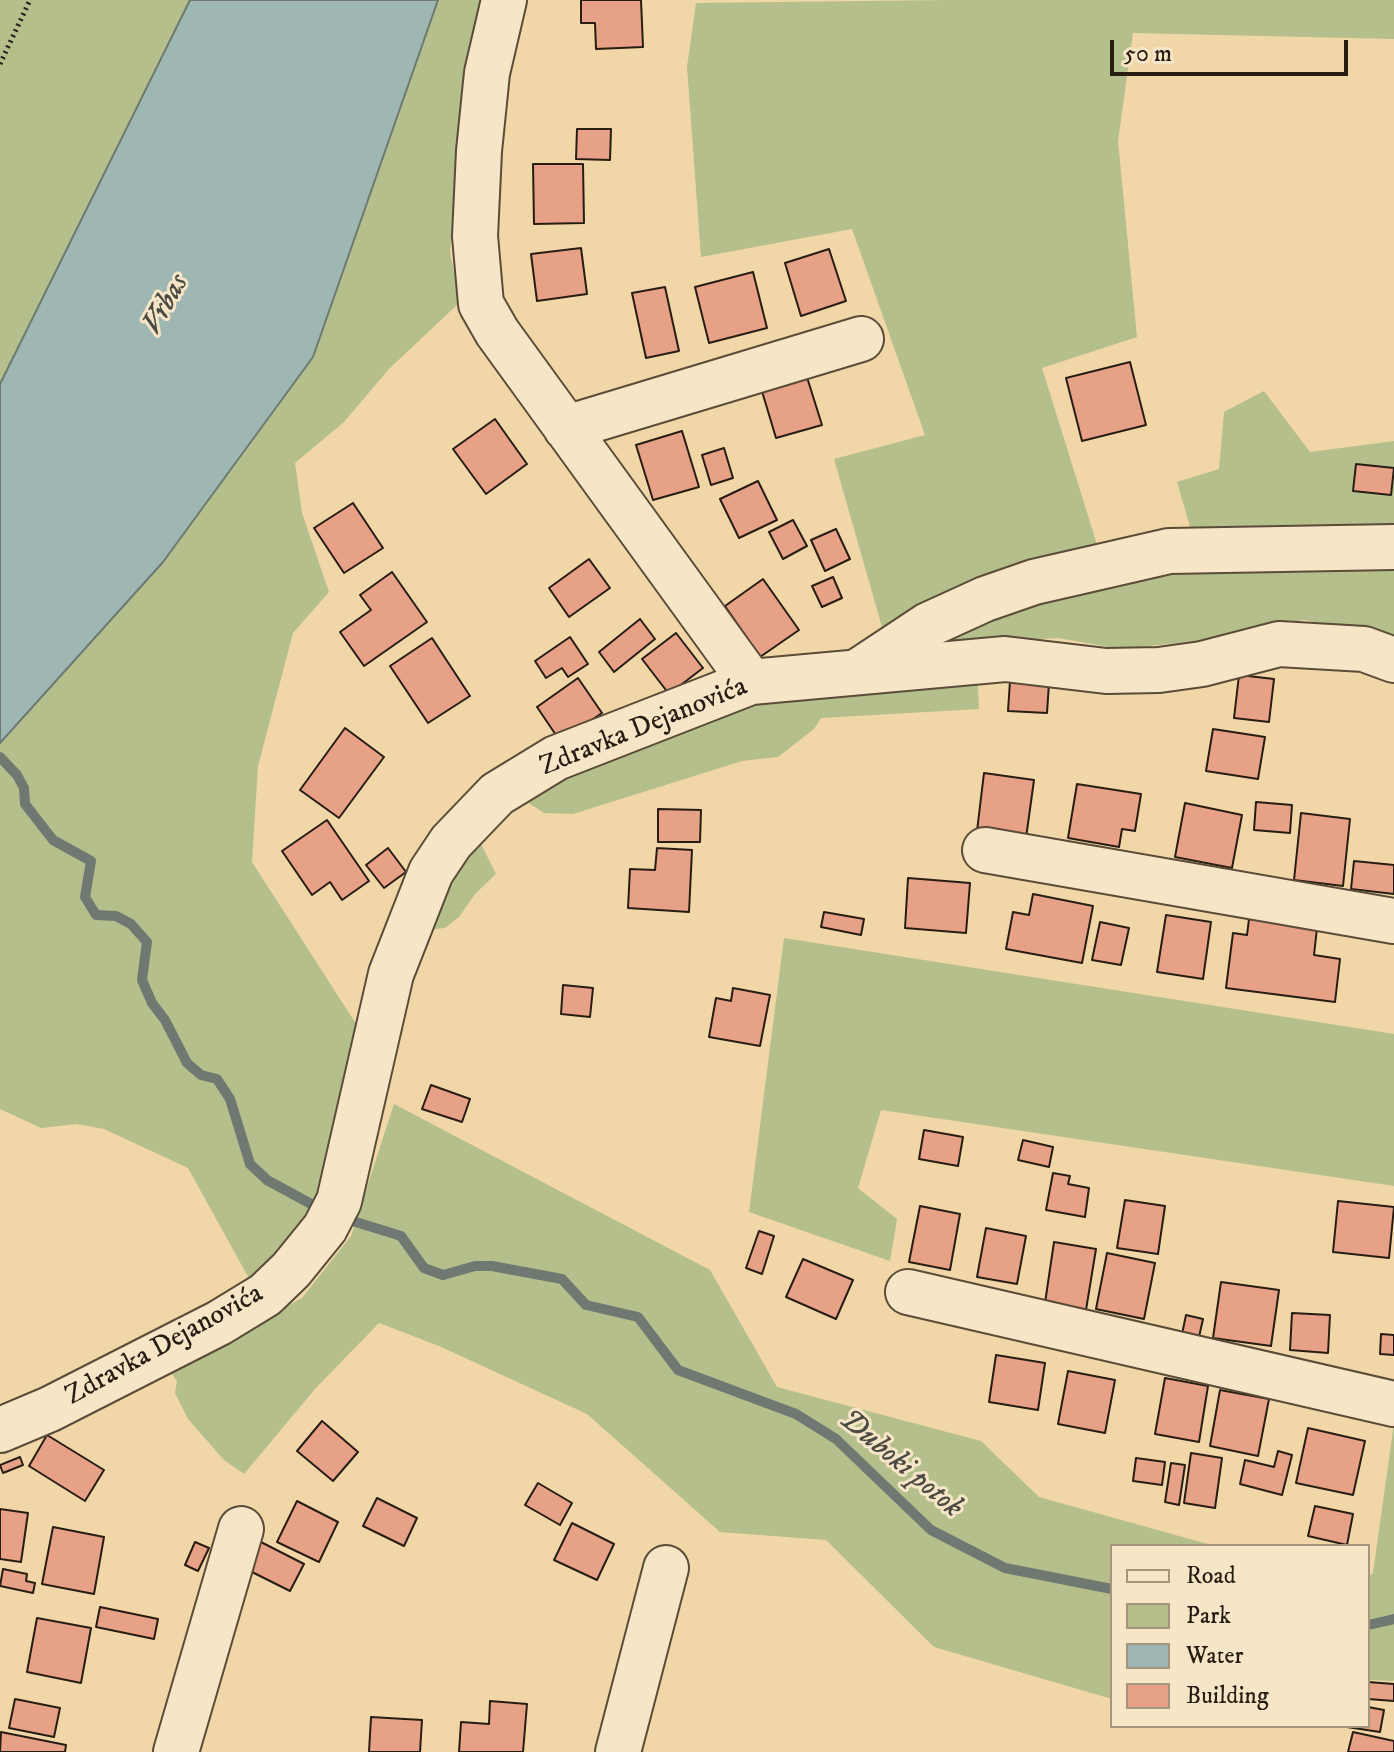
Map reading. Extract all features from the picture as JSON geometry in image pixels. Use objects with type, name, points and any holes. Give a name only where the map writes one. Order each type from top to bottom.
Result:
[{"type":"street","points":[[504,0],[487,73],[479,151],[475,236],[481,304],[497,332],[751,682]]},
{"type":"street","points":[[566,428],[861,339]]},
{"type":"street","name":"Zdravka Dejanovića","points":[[0,1430],[174,1347],[265,1295],[291,1270],[332,1215],[348,1176],[391,974],[431,872],[451,842],[497,794],[556,758],[751,682],[860,670],[928,625],[985,599],[1034,582],[1169,551],[1394,547]]},
{"type":"street","points":[[860,670],[908,670],[1005,659],[1106,671],[1159,670],[1202,664],[1279,644],[1364,649],[1394,660]]},
{"type":"street","points":[[985,850],[1394,921]]},
{"type":"street","points":[[908,1292],[1394,1404]]},
{"type":"street","points":[[176,1752],[241,1529]]},
{"type":"street","points":[[618,1752],[666,1568]]},
{"type":"path","points":[[0,64],[30,0]]},
{"type":"green space","points":[[0,0],[190,0],[0,383]]},
{"type":"green space","points":[[438,0],[488,0],[463,125],[450,252],[460,302],[389,369],[344,422],[295,463],[302,513],[329,592],[293,633],[258,766],[252,862],[358,1027],[328,1183],[277,1265],[251,1282],[188,1168],[104,1129],[77,1124],[41,1128],[0,1109],[0,743],[163,562],[313,357]]},
{"type":"green space","points":[[1394,0],[1394,39],[1133,33],[1118,141],[1137,337],[1042,368],[1099,551],[942,599],[882,627],[834,459],[925,435],[852,229],[701,257],[687,67],[696,3]]},
{"type":"green space","points":[[1264,391],[1310,452],[1394,441],[1394,529],[1193,537],[1177,482],[1219,469],[1224,412]]},
{"type":"green space","points":[[1394,567],[1394,636],[1304,620],[1206,640],[1121,649],[1058,638],[934,644],[985,615],[1170,570]]},
{"type":"green space","points":[[977,670],[979,709],[821,718],[814,729],[778,757],[742,761],[573,814],[544,813],[521,798],[561,767],[745,695]]},
{"type":"green space","points":[[475,832],[496,874],[475,894],[459,917],[445,928],[425,930]]},
{"type":"green space","points":[[784,938],[1394,1034],[1394,1186],[881,1110],[858,1188],[897,1219],[890,1261],[749,1212]]},
{"type":"green space","points":[[394,1104],[710,1270],[777,1387],[981,1441],[1039,1497],[1208,1544],[1110,1544],[1110,1698],[934,1647],[826,1540],[720,1532],[587,1414],[439,1346],[379,1323],[315,1389],[244,1474],[224,1460],[188,1419],[175,1393],[177,1381],[168,1369],[302,1298],[351,1236]]},
{"type":"green space","points":[[1394,1423],[1394,1681],[1370,1680],[1370,1575],[1373,1573]]},
{"type":"water","name":"Vrbas","points":[[190,0],[438,0],[313,357],[163,562],[0,743],[0,384]]},
{"type":"building","points":[[581,0],[641,0],[643,47],[596,49],[595,23],[581,23]]},
{"type":"building","points":[[577,129],[611,129],[610,160],[576,159]]},
{"type":"building","points":[[533,164],[583,164],[584,223],[534,224]]},
{"type":"building","points":[[581,248],[587,294],[537,301],[531,254]]},
{"type":"building","points":[[829,249],[846,301],[801,316],[785,263]]},
{"type":"building","points":[[753,272],[767,328],[709,343],[695,287]]},
{"type":"building","points":[[665,287],[679,351],[646,358],[632,293]]},
{"type":"building","points":[[1130,362],[1146,425],[1082,441],[1066,378]]},
{"type":"building","points":[[806,374],[822,425],[776,438],[761,388]]},
{"type":"building","points":[[495,419],[527,464],[486,494],[453,449]]},
{"type":"building","points":[[682,431],[699,487],[653,500],[636,445]]},
{"type":"building","points":[[724,448],[733,478],[711,485],[702,455]]},
{"type":"building","points":[[1356,464],[1394,468],[1391,495],[1353,491]]},
{"type":"building","points":[[758,481],[777,520],[739,538],[720,499]]},
{"type":"building","points":[[353,503],[383,548],[344,573],[314,528]]},
{"type":"building","points":[[793,520],[807,546],[783,559],[769,532]]},
{"type":"building","points":[[836,529],[850,559],[825,571],[811,540]]},
{"type":"building","points":[[589,559],[610,588],[569,617],[549,588]]},
{"type":"building","points":[[392,572],[427,622],[364,666],[340,632],[371,610],[360,595]]},
{"type":"building","points":[[833,577],[842,598],[822,607],[812,586]]},
{"type":"building","points":[[763,579],[799,630],[760,657],[725,606]]},
{"type":"building","points":[[640,619],[655,639],[614,672],[599,652]]},
{"type":"building","points":[[676,633],[703,668],[669,694],[642,659]]},
{"type":"building","points":[[570,637],[588,664],[568,677],[562,668],[546,678],[535,661]]},
{"type":"building","points":[[432,638],[470,696],[428,723],[390,666]]},
{"type":"building","points":[[1239,675],[1274,679],[1269,722],[1234,718]]},
{"type":"building","points":[[578,678],[602,713],[560,741],[537,707]]},
{"type":"building","points":[[1010,681],[1049,683],[1047,713],[1008,711]]},
{"type":"building","points":[[345,728],[384,757],[339,818],[300,790]]},
{"type":"building","points":[[1213,729],[1265,737],[1258,779],[1206,771]]},
{"type":"building","points":[[984,773],[1034,780],[1026,838],[977,831]]},
{"type":"building","points":[[1077,784],[1141,794],[1135,831],[1122,829],[1119,847],[1068,838]]},
{"type":"building","points":[[1256,802],[1292,805],[1290,833],[1254,830]]},
{"type":"building","points":[[1185,803],[1242,815],[1232,868],[1175,857]]},
{"type":"building","points":[[658,809],[701,810],[700,842],[658,842]]},
{"type":"building","points":[[1301,813],[1350,819],[1343,886],[1294,880]]},
{"type":"building","points":[[327,820],[369,881],[342,900],[330,882],[312,895],[282,851]]},
{"type":"building","points":[[388,848],[406,872],[384,888],[366,865]]},
{"type":"building","points":[[657,848],[692,850],[689,912],[628,908],[630,869],[655,870]]},
{"type":"building","points":[[1354,861],[1394,865],[1394,894],[1351,889]]},
{"type":"building","points":[[908,878],[970,883],[966,933],[905,928]]},
{"type":"building","points":[[1033,894],[1093,906],[1082,963],[1006,949],[1013,912],[1029,915]]},
{"type":"building","points":[[824,912],[864,919],[861,935],[821,927]]},
{"type":"building","points":[[1166,915],[1211,922],[1203,979],[1157,972]]},
{"type":"building","points":[[1249,919],[1317,928],[1314,955],[1340,959],[1335,1002],[1226,988],[1233,933],[1247,935]]},
{"type":"building","points":[[1100,922],[1129,928],[1121,965],[1092,960]]},
{"type":"building","points":[[563,985],[593,988],[590,1017],[561,1014]]},
{"type":"building","points":[[733,988],[770,995],[760,1046],[709,1037],[716,998],[731,1001]]},
{"type":"building","points":[[431,1085],[470,1099],[462,1122],[422,1109]]},
{"type":"building","points":[[924,1130],[963,1137],[958,1166],[919,1159]]},
{"type":"building","points":[[1023,1140],[1053,1147],[1049,1167],[1018,1160]]},
{"type":"building","points":[[1053,1173],[1070,1176],[1068,1184],[1089,1188],[1085,1217],[1046,1210]]},
{"type":"building","points":[[1125,1200],[1165,1206],[1158,1254],[1117,1248]]},
{"type":"building","points":[[1338,1201],[1394,1207],[1389,1258],[1333,1252]]},
{"type":"building","points":[[920,1206],[960,1214],[950,1270],[909,1262]]},
{"type":"building","points":[[986,1228],[1026,1236],[1017,1284],[977,1277]]},
{"type":"building","points":[[759,1231],[774,1236],[762,1274],[746,1268]]},
{"type":"building","points":[[1054,1242],[1096,1249],[1086,1310],[1045,1303]]},
{"type":"building","points":[[1107,1253],[1155,1263],[1144,1319],[1096,1309]]},
{"type":"building","points":[[803,1259],[853,1280],[836,1319],[786,1297]]},
{"type":"building","points":[[1221,1282],[1279,1290],[1271,1346],[1213,1338]]},
{"type":"building","points":[[1292,1313],[1330,1315],[1328,1353],[1290,1350]]},
{"type":"building","points":[[1186,1315],[1203,1319],[1199,1337],[1182,1334]]},
{"type":"building","points":[[1381,1334],[1394,1335],[1394,1355],[1380,1354]]},
{"type":"building","points":[[996,1355],[1045,1363],[1038,1410],[989,1402]]},
{"type":"building","points":[[1068,1371],[1115,1380],[1105,1433],[1058,1424]]},
{"type":"building","points":[[1165,1378],[1208,1386],[1199,1442],[1155,1434]]},
{"type":"building","points":[[1220,1390],[1269,1399],[1258,1456],[1210,1446]]},
{"type":"building","points":[[322,1421],[358,1452],[333,1481],[297,1451]]},
{"type":"building","points":[[1308,1428],[1365,1441],[1353,1495],[1296,1483]]},
{"type":"building","points":[[47,1435],[104,1470],[85,1501],[29,1466]]},
{"type":"building","points":[[1278,1451],[1292,1455],[1282,1495],[1240,1484],[1245,1460],[1274,1467]]},
{"type":"building","points":[[1191,1453],[1222,1458],[1215,1508],[1184,1503]]},
{"type":"building","points":[[20,1457],[23,1465],[3,1473],[0,1465]]},
{"type":"building","points":[[1136,1458],[1165,1462],[1162,1485],[1133,1481]]},
{"type":"building","points":[[1171,1463],[1185,1465],[1179,1505],[1165,1502]]},
{"type":"building","points":[[538,1483],[572,1503],[560,1525],[525,1505]]},
{"type":"building","points":[[377,1498],[417,1518],[404,1546],[363,1526]]},
{"type":"building","points":[[297,1501],[338,1522],[319,1562],[277,1542]]},
{"type":"building","points":[[1315,1506],[1353,1514],[1347,1544],[1308,1536]]},
{"type":"building","points":[[0,1509],[28,1513],[21,1562],[0,1559]]},
{"type":"building","points":[[572,1523],[614,1544],[597,1580],[554,1560]]},
{"type":"building","points":[[53,1527],[104,1537],[94,1594],[42,1584]]},
{"type":"building","points":[[255,1539],[304,1564],[290,1591],[242,1567]]},
{"type":"building","points":[[195,1542],[209,1548],[198,1571],[185,1565]]},
{"type":"building","points":[[3,1569],[27,1574],[26,1581],[35,1583],[33,1593],[0,1586]]},
{"type":"building","points":[[100,1607],[158,1619],[154,1639],[96,1627]]},
{"type":"building","points":[[37,1618],[91,1628],[81,1683],[27,1672]]},
{"type":"building","points":[[1370,1682],[1394,1684],[1394,1701],[1370,1699]]},
{"type":"building","points":[[15,1699],[60,1708],[54,1737],[9,1728]]},
{"type":"building","points":[[490,1701],[527,1704],[523,1752],[459,1752],[461,1722],[489,1724]]},
{"type":"building","points":[[1370,1707],[1384,1710],[1380,1732],[1354,1728],[1370,1728]]},
{"type":"building","points":[[371,1717],[422,1720],[420,1752],[369,1752]]},
{"type":"building","points":[[1,1732],[66,1745],[65,1752],[0,1752]]},
{"type":"building","points":[[1353,1732],[1394,1741],[1394,1752],[1348,1752]]},
{"type":"waterway","name":"Duboki potok","points":[[0,757],[17,775],[24,788],[25,804],[53,840],[91,861],[85,897],[96,915],[116,916],[131,924],[147,942],[142,980],[152,1003],[165,1020],[187,1063],[201,1075],[217,1079],[230,1099],[250,1164],[267,1180],[324,1211]]},
{"type":"waterway","name":"Duboki potok","points":[[343,1218],[401,1236],[424,1268],[443,1275],[475,1266],[492,1266],[562,1279],[586,1305],[638,1317],[678,1370],[796,1414],[836,1439],[931,1530],[1005,1568],[1110,1589]]},
{"type":"waterway","name":"Duboki potok","points":[[1370,1625],[1394,1619]]}]
